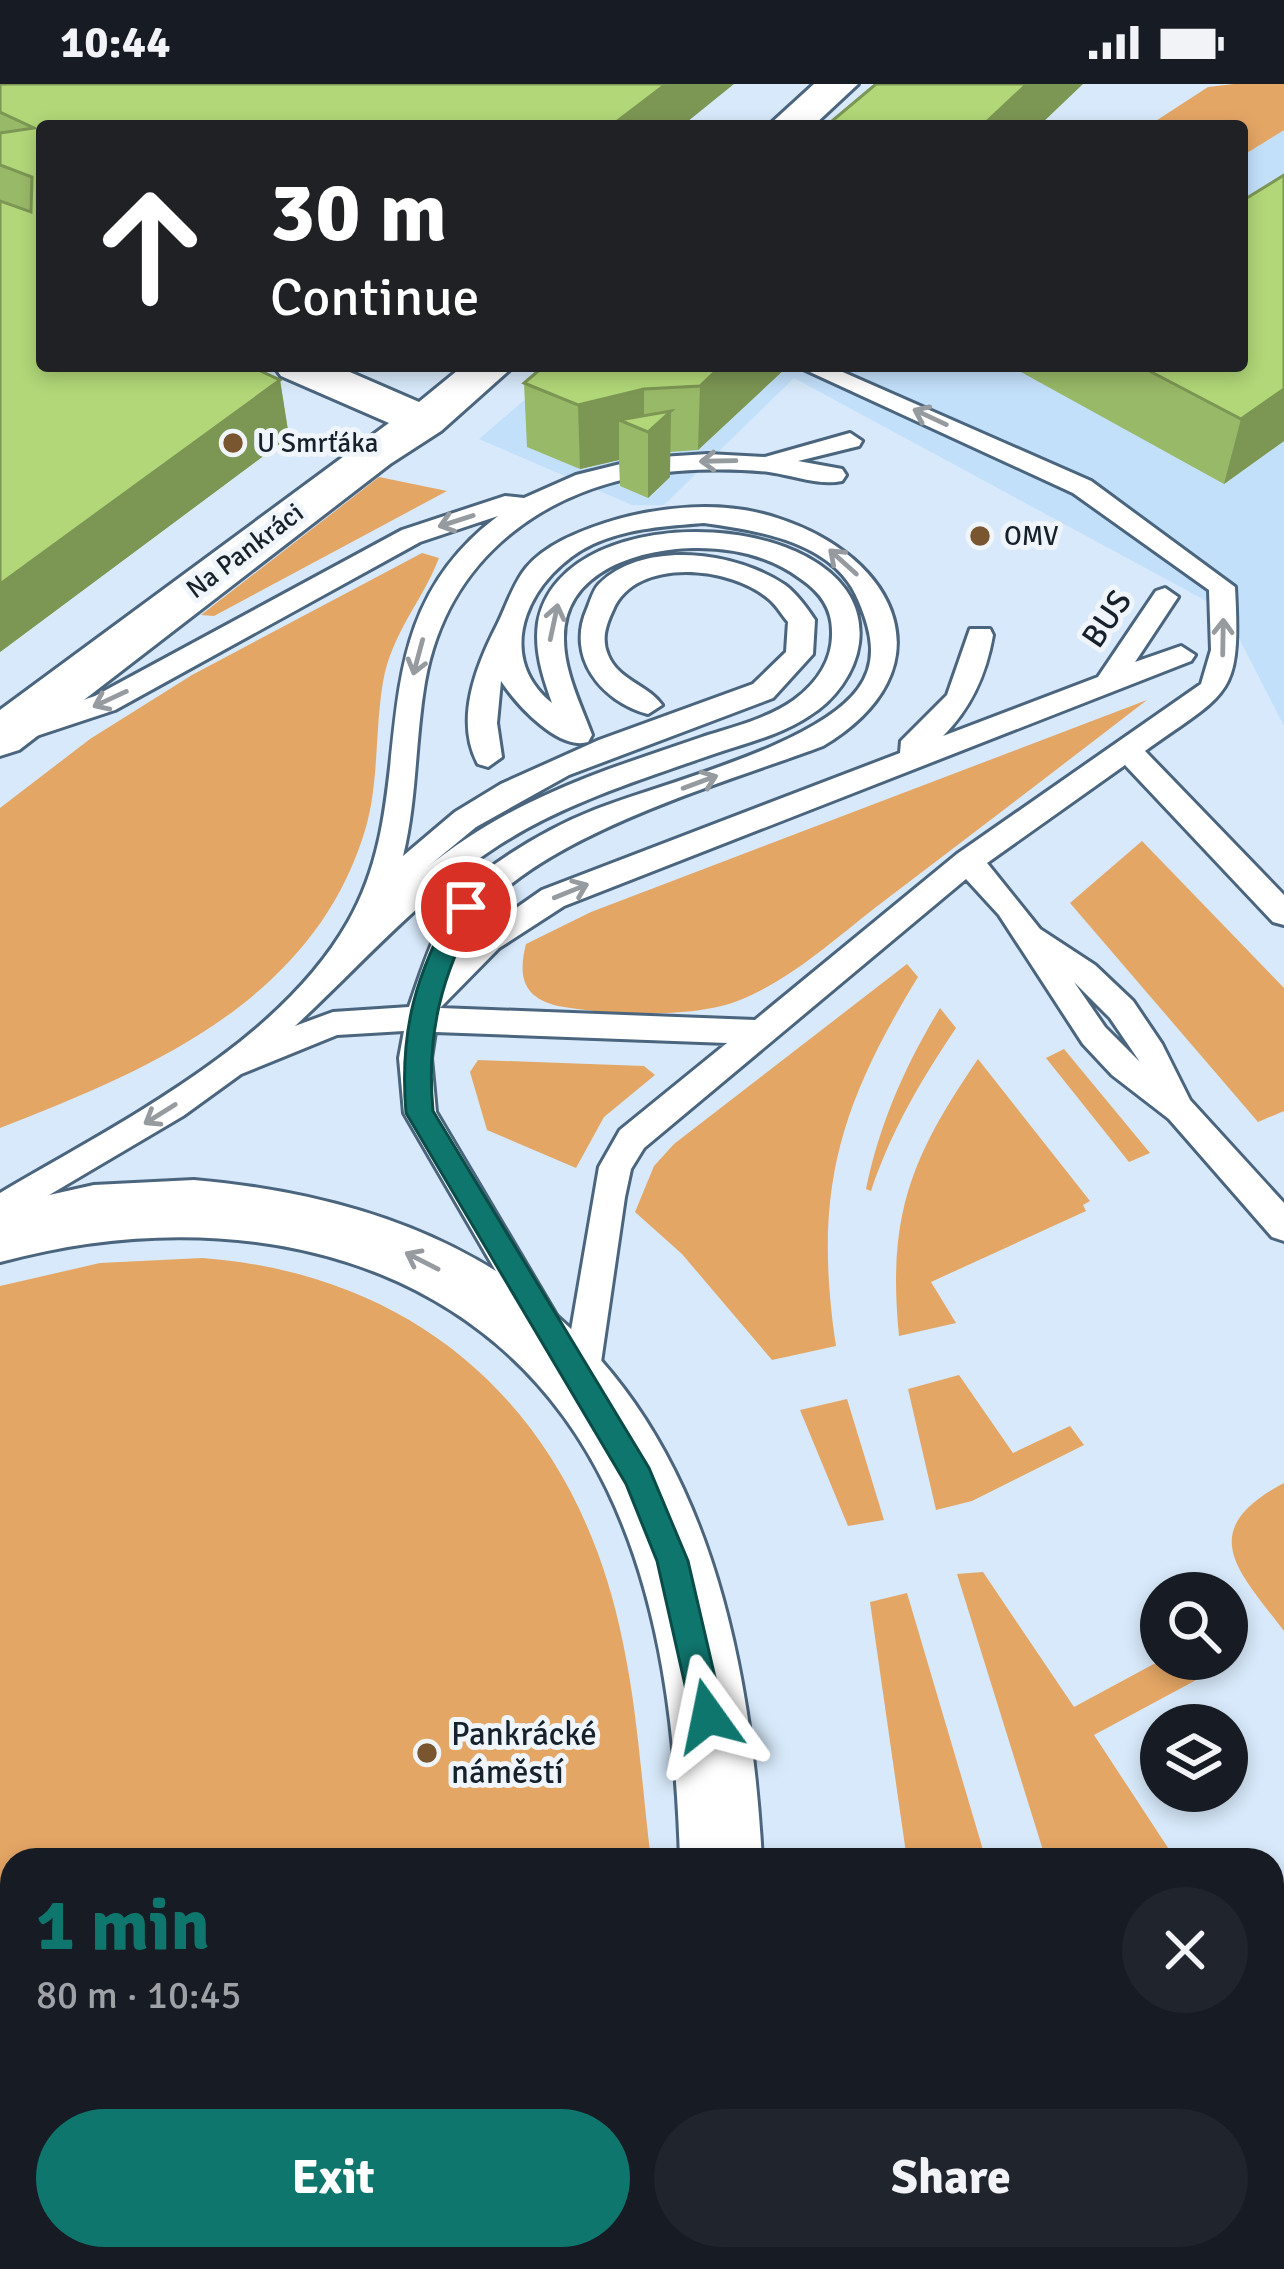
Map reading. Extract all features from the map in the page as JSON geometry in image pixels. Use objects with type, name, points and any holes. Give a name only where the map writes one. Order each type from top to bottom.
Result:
[{"type":"street","points":[[795,120],[838,84]]},
{"type":"street","points":[[311,372],[424,421]]},
{"type":"street","name":"Na Pankráci","points":[[0,737],[484,372]]},
{"type":"street","points":[[0,1234],[123,1209],[187,1207],[279,1214],[388,1244],[485,1297],[549,1350],[580,1383],[618,1440],[665,1535],[704,1695],[724,1842]]},
{"type":"lane","points":[[580,1383],[614,1166],[632,1139],[967,862],[1213,688],[1225,650],[1222,587],[1082,487],[823,372]]},
{"type":"lane","points":[[0,737],[105,703],[411,536],[567,485],[667,463],[769,461],[850,441]]},
{"type":"lane","points":[[769,461],[833,475]]},
{"type":"lane","points":[[371,907],[389,863],[398,818],[407,704],[419,648],[436,604],[460,566],[490,533],[567,485]]},
{"type":"lane","points":[[488,757],[479,720],[482,694],[517,600],[563,550],[600,531],[685,514],[734,517],[818,541],[847,562],[883,616],[883,665],[875,688],[861,706],[813,740],[599,819],[517,864],[466,907],[447,940],[421,1019],[415,1058],[420,1113],[580,1383]]},
{"type":"lane","points":[[0,1210],[172,1107],[230,1065],[295,1009],[339,959],[488,838],[594,786],[775,722],[821,693],[844,659],[848,629],[841,608],[826,585],[801,565],[769,550],[734,542],[648,543],[594,564],[576,578],[552,617],[550,640],[578,734],[517,684],[507,662],[517,600]]},
{"type":"lane","points":[[339,959],[371,907],[417,854],[464,817],[544,773],[763,691],[794,665],[800,650],[801,620],[782,592],[762,579],[714,564],[686,564],[635,575],[602,600],[592,621],[590,641],[609,680],[649,705]]},
{"type":"lane","name":"BUS","points":[[1108,681],[1165,597]]},
{"type":"lane","points":[[885,766],[949,715],[967,689],[980,635]]},
{"type":"lane","points":[[421,1019],[446,981],[478,950],[513,921],[553,898],[1181,655]]},
{"type":"lane","points":[[1125,748],[1284,914]]},
{"type":"lane","points":[[967,862],[991,883],[1034,938],[1058,988],[1116,1059],[1178,1108],[1284,1227]]},
{"type":"lane","points":[[230,1065],[333,1024],[372,1018],[764,1032]]},
{"type":"shaded area","points":[[1284,84],[1284,130],[1248,152],[1248,120],[1157,120],[1208,87]]},
{"type":"shaded area","points":[[1284,96],[1284,726],[1225,611],[794,378],[664,505],[632,505],[479,439],[557,372],[1248,372],[1248,122]]},
{"type":"shaded area","points":[[379,477],[447,491],[214,616],[201,615]]},
{"type":"shaded area","points":[[422,553],[439,558],[387,664],[366,827],[342,887],[309,938],[268,982],[221,1020],[169,1052],[0,1128],[0,808],[90,739],[192,675]]},
{"type":"shaded area","points":[[1147,700],[815,955],[760,991],[699,1010],[625,1013],[558,1006],[537,997],[526,984],[526,944],[591,912]]},
{"type":"shaded area","points":[[1142,841],[1284,988],[1284,1111],[1258,1122],[1070,903]]},
{"type":"shaded area","points":[[907,964],[918,977],[868,1068],[838,1153],[828,1242],[836,1346],[772,1360],[682,1254],[635,1212],[654,1166],[674,1144]]},
{"type":"shaded area","points":[[940,1008],[956,1028],[908,1107],[871,1191],[866,1189],[886,1118]]},
{"type":"shaded area","points":[[1064,1049],[1150,1153],[1129,1162],[1046,1058]]},
{"type":"shaded area","points":[[978,1059],[1090,1201],[1083,1205],[1086,1211],[931,1282],[956,1323],[899,1336],[897,1255],[909,1189],[936,1127]]},
{"type":"shaded area","points":[[478,1060],[644,1066],[655,1075],[604,1117],[576,1168],[487,1130],[470,1072]]},
{"type":"shaded area","points":[[202,1258],[284,1270],[358,1294],[424,1329],[482,1374],[531,1429],[571,1492],[602,1564],[628,1670],[650,1848],[0,1848],[0,1286],[100,1263]]},
{"type":"shaded area","points":[[959,1375],[1013,1453],[1070,1426],[1084,1445],[972,1501],[936,1510],[908,1389]]},
{"type":"shaded area","points":[[847,1399],[884,1520],[848,1526],[800,1410]]},
{"type":"shaded area","points":[[1284,1483],[1284,1631],[1252,1589],[1248,1572],[1241,1572],[1233,1552],[1232,1535],[1256,1501]]},
{"type":"shaded area","points":[[983,1572],[1074,1707],[1140,1671],[1140,1680],[1196,1680],[1152,1704],[1140,1704],[1140,1710],[1094,1735],[1140,1812],[1168,1848],[1042,1848],[957,1574]]},
{"type":"shaded area","points":[[907,1593],[982,1848],[905,1848],[870,1602]]},
{"type":"building","points":[[0,84],[666,84],[619,120],[36,120],[36,372],[263,372],[280,380],[0,584],[0,201],[31,212],[32,177],[0,165],[0,133],[34,128],[0,112]]},
{"type":"building","points":[[876,84],[1027,84],[988,120],[833,120]]},
{"type":"building","points":[[1284,175],[1284,389],[1241,419],[1151,372],[1248,372],[1248,197]]},
{"type":"building","points":[[537,372],[715,372],[700,386],[644,389],[578,405],[524,383]]},
{"type":"building","points":[[671,411],[648,432],[619,420]]},
{"type":"place","name":"U Smrťáka","points":[[233,443]]},
{"type":"place","name":"OMV","points":[[980,536]]},
{"type":"place","name":"Pankrácké náměstí","points":[[427,1753]]},
{"type":"route","points":[[466,907],[447,940],[421,1019],[415,1058],[420,1113],[638,1477],[665,1535],[708,1716]]}]
